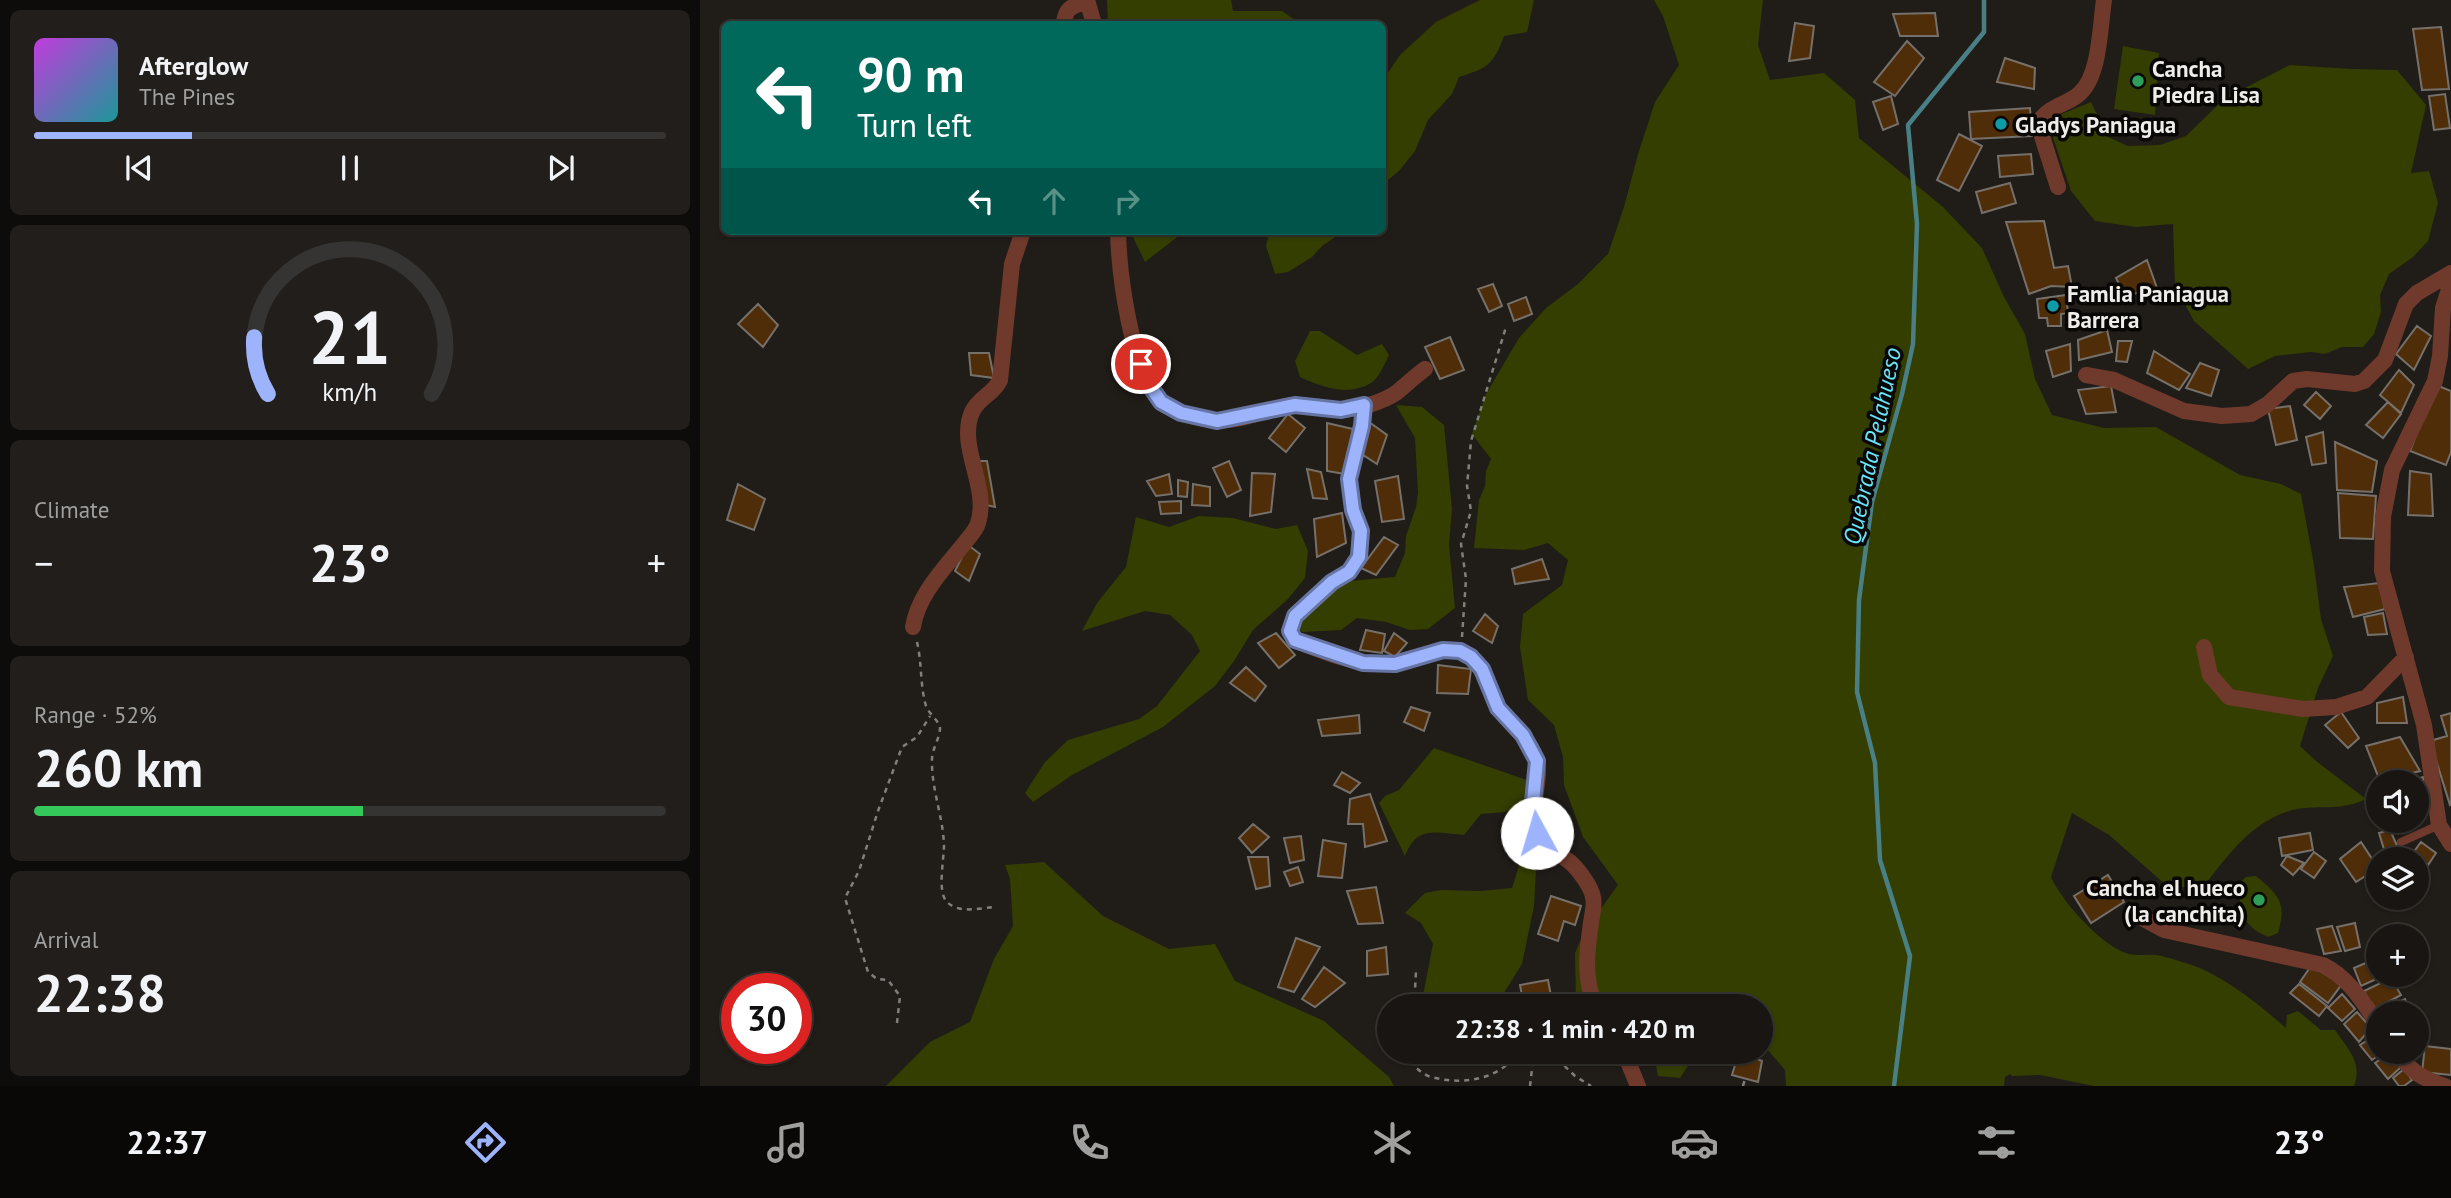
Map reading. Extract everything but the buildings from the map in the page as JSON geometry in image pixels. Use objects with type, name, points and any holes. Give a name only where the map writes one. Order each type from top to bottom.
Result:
[{"type":"street","points":[[2058,187],[2040,133],[2039,122],[2050,110],[2078,96],[2087,86],[2094,72],[2104,0]]},
{"type":"street","points":[[1064,21],[1070,8],[1087,1],[1093,21]]},
{"type":"street","points":[[913,627],[922,598],[978,525],[981,504],[969,438],[972,413],[982,397],[996,389],[1000,380],[1012,264],[1022,235]]},
{"type":"street","points":[[1118,235],[1119,257],[1135,345],[1148,383],[1161,402],[1181,413],[1217,421],[1295,405],[1341,410],[1394,394],[1425,369]]},
{"type":"street","points":[[2085,375],[2114,380],[2184,411],[2222,416],[2251,414],[2293,381],[2307,379],[2355,384],[2364,380],[2385,360],[2406,304],[2417,293],[2451,273]]},
{"type":"street","points":[[2451,283],[2443,308],[2440,356],[2435,381],[2392,470],[2383,517],[2382,572],[2424,725],[2439,825],[2451,844]]},
{"type":"street","points":[[1364,405],[1362,426],[1349,479],[1353,510],[1361,531],[1359,557],[1349,572],[1332,582],[1295,616],[1290,631],[1295,640],[1363,663],[1395,664],[1443,650],[1460,651],[1471,657],[1482,669],[1498,708],[1523,735],[1537,761],[1533,802],[1537,833],[1544,844],[1572,864],[1594,898],[1587,963],[1593,994]]},
{"type":"street","points":[[2204,647],[2210,675],[2229,697],[2303,709],[2336,707],[2367,697],[2406,657]]},
{"type":"street","points":[[2131,912],[2164,930],[2323,965],[2350,984],[2366,1007]]},
{"type":"street","points":[[1629,1064],[1638,1086]]},
{"type":"street","points":[[2406,1064],[2423,1079],[2445,1086]]},
{"type":"lane","points":[[2401,842],[2439,825]]},
{"type":"path","points":[[1460,651],[1466,579],[1461,544],[1471,511],[1467,486],[1471,441],[1506,327]]},
{"type":"path","points":[[913,627],[922,661],[925,704],[930,716],[937,721],[940,728],[932,759],[944,829],[941,888],[947,902],[961,909],[994,907]]},
{"type":"path","points":[[897,1023],[900,996],[888,980],[877,979],[868,972],[845,898],[859,871],[902,747],[917,737],[930,716]]},
{"type":"path","points":[[1413,994],[1416,971]]},
{"type":"path","points":[[1414,1064],[1420,1072],[1440,1083],[1467,1085],[1490,1077],[1510,1064]]},
{"type":"path","points":[[1530,1086],[1533,1064]]},
{"type":"path","points":[[1562,1064],[1574,1076],[1591,1086]]},
{"type":"path","points":[[1743,1086],[1745,1079]]},
{"type":"green space","points":[[1107,0],[1231,0],[1233,11],[1282,11],[1297,21],[1108,21]]},
{"type":"green space","points":[[1480,0],[1534,0],[1527,32],[1504,36],[1488,64],[1459,77],[1452,94],[1428,120],[1415,151],[1399,171],[1386,182],[1386,76],[1400,55],[1436,22]]},
{"type":"green space","points":[[1654,0],[1763,0],[1758,45],[1770,80],[1824,73],[1855,100],[1859,138],[1943,207],[1982,248],[2004,297],[2025,334],[2035,379],[2052,415],[2104,428],[2156,427],[2240,475],[2281,484],[2301,494],[2321,619],[2333,656],[2318,688],[2300,746],[2366,799],[2340,806],[2297,809],[2268,820],[2243,840],[2202,889],[2166,885],[2109,835],[2072,813],[2051,877],[2084,922],[2118,950],[2132,955],[2162,956],[2206,971],[2241,992],[2286,1028],[2287,1015],[2298,1011],[2321,1030],[2335,1030],[2355,1063],[2357,1070],[2354,1086],[2094,1086],[2040,1075],[2010,1074],[2005,1077],[2004,1086],[1786,1086],[1785,1070],[1773,1056],[1773,994],[1576,994],[1575,953],[1584,932],[1618,885],[1583,837],[1564,785],[1563,757],[1554,725],[1528,700],[1520,647],[1523,614],[1562,585],[1568,560],[1548,543],[1524,550],[1474,548],[1479,500],[1491,459],[1472,434],[1486,394],[1519,338],[1546,308],[1578,284],[1608,254],[1655,102],[1679,65],[1663,16]]},
{"type":"green space","name":"Cancha Piedra Lisa","points":[[2123,46],[2159,53],[2155,115],[2114,109]]},
{"type":"green space","points":[[2290,65],[2397,70],[2426,105],[2411,173],[2429,171],[2438,203],[2428,241],[2413,257],[2389,274],[2380,295],[2381,312],[2374,334],[2363,347],[2342,347],[2325,354],[2311,352],[2275,356],[2248,369],[2194,321],[2175,286],[2173,224],[2136,227],[2095,221],[2071,191],[2047,120],[2091,102],[2108,137],[2128,146],[2160,145],[2186,136],[2225,98]]},
{"type":"green space","points":[[1132,235],[1180,235],[1145,262]]},
{"type":"green space","points":[[1269,235],[1338,235],[1312,257],[1288,272],[1275,274],[1266,246]]},
{"type":"green space","points":[[1310,331],[1320,331],[1357,355],[1382,344],[1389,355],[1371,383],[1344,390],[1326,387],[1300,377],[1295,361]]},
{"type":"green space","points":[[1396,405],[1422,407],[1444,425],[1452,509],[1449,545],[1455,608],[1428,629],[1410,630],[1386,622],[1357,618],[1341,630],[1302,632],[1295,625],[1306,607],[1348,581],[1395,577],[1405,553],[1406,536],[1418,493],[1415,438]]},
{"type":"green space","points":[[1199,516],[1233,518],[1276,529],[1297,525],[1308,551],[1305,578],[1288,599],[1253,630],[1215,686],[1163,727],[1072,775],[1033,802],[1025,793],[1045,762],[1068,740],[1139,719],[1157,706],[1200,651],[1192,635],[1170,615],[1145,611],[1082,631],[1097,603],[1126,567],[1136,517],[1169,527]]},
{"type":"green space","points":[[1434,748],[1530,781],[1524,803],[1505,812],[1481,814],[1464,835],[1422,835],[1415,839],[1405,856],[1379,803],[1385,796],[1399,790]]},
{"type":"green space","points":[[1523,853],[1536,869],[1534,906],[1522,964],[1503,994],[1423,994],[1433,944],[1421,923],[1405,913],[1425,893],[1512,888]]},
{"type":"green space","points":[[1044,862],[1103,916],[1169,949],[1215,944],[1235,981],[1324,1021],[1389,1077],[1394,1086],[886,1086],[930,1042],[970,1022],[994,959],[1013,926],[1010,879],[1005,865]]},
{"type":"green space","name":"Cancha el hueco (la canchita)","points":[[2256,876],[2275,894],[2281,907],[2278,933],[2268,937],[2247,922],[2241,909],[2239,883],[2246,877]]},
{"type":"green space","points":[[1656,1064],[1689,1064],[1680,1078],[1658,1076]]},
{"type":"waterway","name":"Quebrada Pelahueso","points":[[1894,1086],[1910,956],[1880,860],[1875,763],[1857,692],[1859,600],[1872,502],[1913,344],[1917,224],[1908,125],[1984,32],[1984,0]]},
{"type":"place","name":"Cancha Piedra Lisa","points":[[2138,81]]},
{"type":"place","name":"Gladys Paniagua","points":[[2001,124]]},
{"type":"place","name":"Famlia Paniagua Barrera","points":[[2053,306]]},
{"type":"place","name":"Cancha el hueco (la canchita)","points":[[2259,900]]},
{"type":"route","points":[[1141,364],[1148,383],[1161,402],[1181,413],[1217,421],[1295,405],[1341,410],[1364,405],[1362,426],[1349,479],[1353,510],[1361,531],[1359,557],[1349,572],[1332,582],[1295,616],[1290,631],[1295,640],[1363,663],[1395,664],[1443,650],[1460,651],[1471,657],[1482,669],[1498,708],[1523,735],[1537,761],[1533,802],[1537,833]]}]
